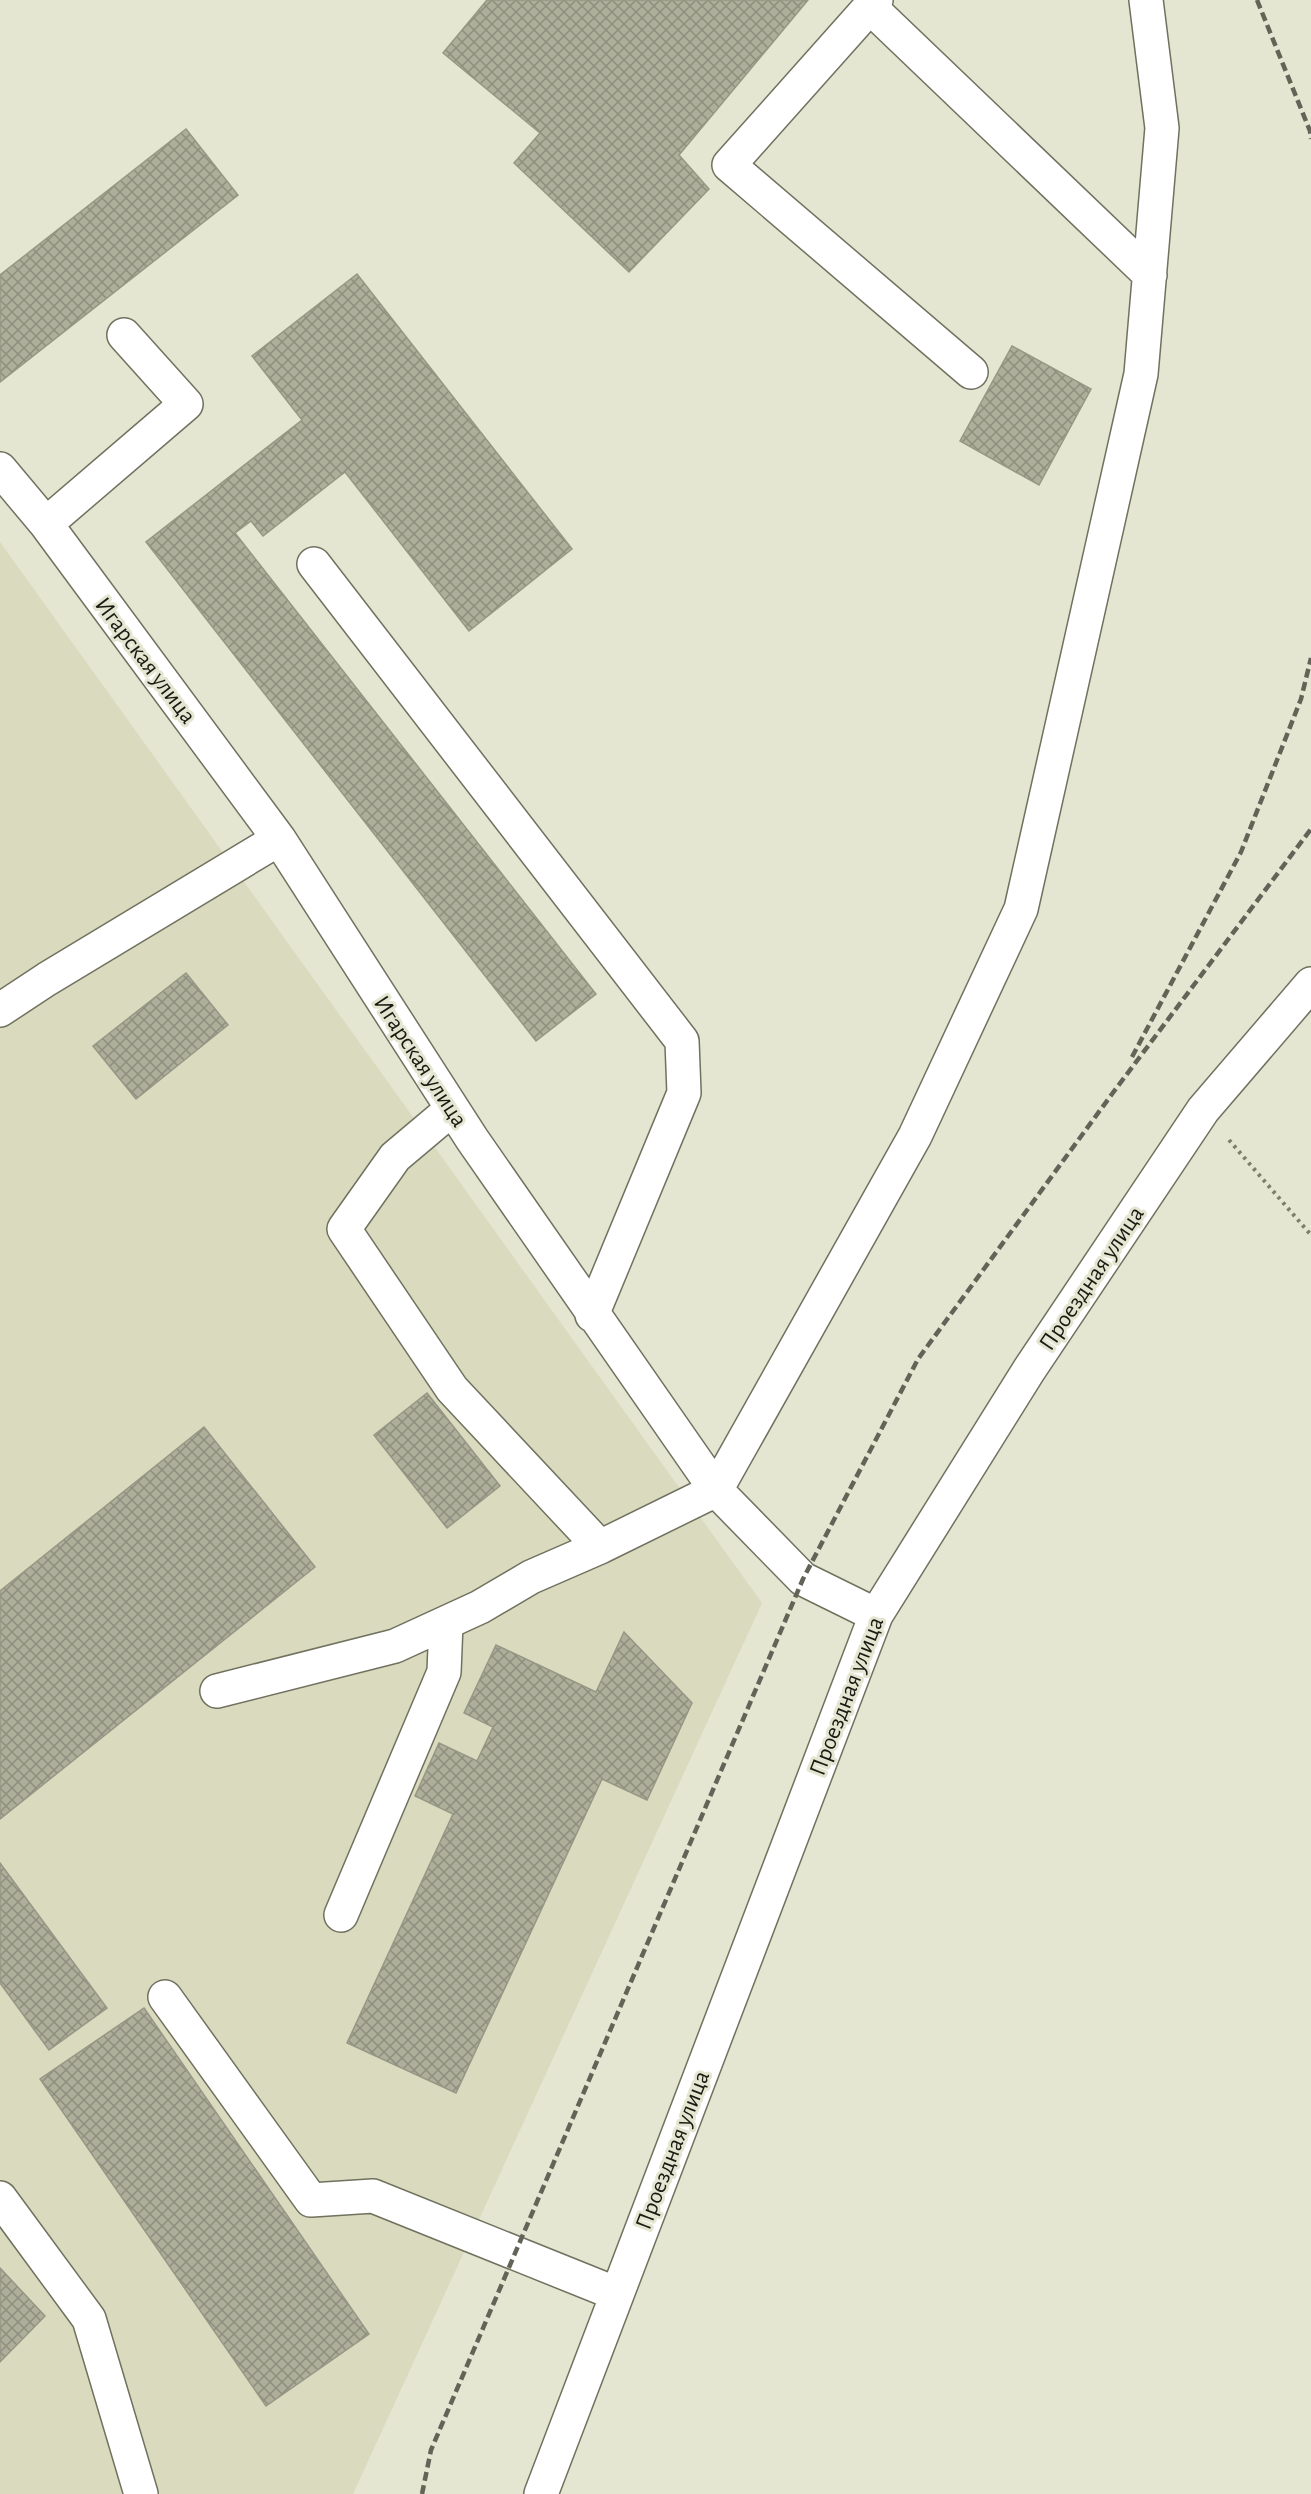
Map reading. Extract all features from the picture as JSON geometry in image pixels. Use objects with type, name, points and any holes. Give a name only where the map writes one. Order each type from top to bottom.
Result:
[{"type":"street","points":[[217,1691],[395,1646],[480,1607],[531,1577],[600,1547],[716,1490],[915,1136],[1021,909],[1141,374],[1162,128],[1146,0]]},
{"type":"street","points":[[971,372],[729,165],[873,4],[1150,275]]},
{"type":"street","points":[[46,524],[186,404],[124,335]]},
{"type":"street","name":"Игарская улица","points":[[0,469],[46,524],[279,839],[452,1109],[592,1315],[716,1490],[803,1579],[876,1615]]},
{"type":"street","points":[[314,564],[682,1041],[684,1092],[592,1315]]},
{"type":"street","points":[[0,1010],[47,978],[279,839]]},
{"type":"street","name":"Проездная улица","points":[[541,2494],[876,1615],[1029,1370],[1203,1110],[1311,984]]},
{"type":"street","points":[[452,1109],[395,1157],[344,1229],[452,1389],[600,1547]]},
{"type":"street","points":[[341,1915],[444,1672],[446,1623]]},
{"type":"street","points":[[165,1997],[311,2200],[373,2196],[617,2294]]},
{"type":"street","points":[[0,2198],[89,2319],[141,2494]]},
{"type":"path","points":[[1203,1110],[1311,1235]]},
{"type":"shaded area","points":[[0,542],[762,1603],[353,2494],[0,2494]]},
{"type":"building","points":[[487,0],[808,0],[679,155],[709,189],[629,272],[514,163],[540,133],[443,53]]},
{"type":"building","points":[[186,129],[238,195],[0,382],[0,275]]},
{"type":"building","points":[[357,274],[572,549],[469,631],[345,472],[263,536],[251,521],[235,533],[596,994],[536,1041],[146,542],[302,420],[252,356]]},
{"type":"building","points":[[1012,346],[1091,389],[1039,485],[960,441]]},
{"type":"building","points":[[186,973],[228,1025],[136,1099],[93,1046]]},
{"type":"building","points":[[427,1393],[500,1486],[447,1528],[374,1435]]},
{"type":"building","points":[[204,1427],[315,1567],[0,1819],[0,1591]]},
{"type":"building","points":[[624,1632],[692,1703],[647,1800],[602,1779],[456,2093],[347,2043],[453,1814],[415,1796],[439,1743],[477,1761],[493,1727],[464,1713],[496,1645],[596,1692]]},
{"type":"building","points":[[0,1863],[107,2008],[49,2050],[0,1983]]},
{"type":"building","points":[[144,2008],[369,2334],[266,2406],[40,2079]]},
{"type":"building","points":[[0,2268],[45,2316],[0,2362]]},
{"type":"railway","points":[[1257,0],[1310,131],[1311,139]]},
{"type":"railway","points":[[1132,1057],[1241,852],[1301,699],[1311,658]]},
{"type":"railway","points":[[422,2494],[431,2450],[803,1579],[918,1359],[1112,1094],[1311,829]]}]
